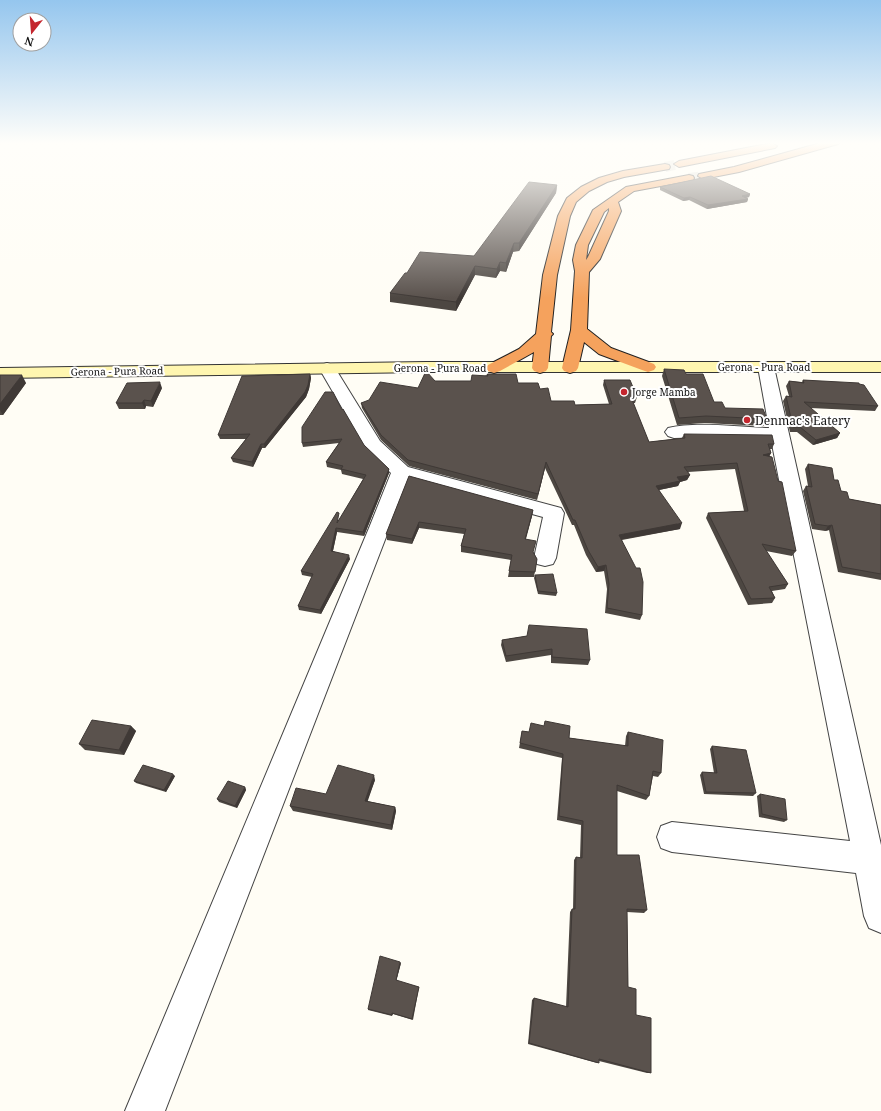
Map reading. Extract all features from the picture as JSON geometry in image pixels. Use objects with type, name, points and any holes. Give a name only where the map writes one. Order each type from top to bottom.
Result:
[{"type":"highway","points":[[540,368],[545,334],[550,275],[564,216],[571,200],[579,194]]},
{"type":"highway","points":[[570,368],[579,330],[582,272],[580,260],[582,245],[599,210],[613,202],[622,194]]},
{"type":"highway","points":[[582,272],[590,264],[597,252],[615,211],[613,202]]},
{"type":"highway","points":[[579,330],[605,351],[648,367]]},
{"type":"highway","points":[[494,368],[525,352],[545,334]]},
{"type":"main road","name":"Gerona - Pura Road","points":[[0,373],[327,368],[881,367]]},
{"type":"street","points":[[327,368],[362,430],[373,445],[401,472],[554,513],[545,558]]},
{"type":"street","points":[[766,368],[778,434],[802,541],[843,745],[881,916]]},
{"type":"street","points":[[674,432],[707,431],[778,434]]},
{"type":"street","points":[[145,1111],[174,1034],[380,528],[401,472]]},
{"type":"street","points":[[672,837],[868,859]]},
{"type":"building","points":[[520,194],[551,194],[519,243],[514,243],[506,263],[500,262],[497,269],[475,266],[456,302],[390,293],[405,273],[407,273],[420,252],[474,256]]},
{"type":"building","points":[[675,194],[750,194],[742,196],[748,199],[708,205],[690,197],[684,198]]},
{"type":"building","points":[[664,369],[684,370],[686,374],[703,374],[714,402],[722,402],[725,408],[763,409],[767,419],[706,416],[679,418]]},
{"type":"building","points":[[426,371],[435,381],[471,381],[472,375],[488,376],[487,374],[516,374],[518,383],[538,383],[540,389],[548,388],[551,401],[574,401],[575,405],[612,404],[604,380],[630,380],[637,397],[631,397],[649,442],[685,438],[684,434],[772,435],[774,444],[768,444],[771,453],[763,455],[772,457],[778,481],[782,482],[796,551],[762,544],[788,584],[769,587],[775,598],[751,599],[708,513],[748,511],[737,463],[684,467],[690,475],[677,477],[680,481],[656,486],[682,523],[619,535],[636,568],[640,568],[643,582],[642,615],[607,608],[609,584],[606,565],[598,567],[588,550],[546,462],[538,494],[408,460],[381,435],[361,403],[369,400],[380,382],[418,388]]},
{"type":"building","points":[[310,374],[305,392],[264,444],[261,444],[252,462],[231,458],[250,434],[218,435],[242,376]]},
{"type":"building","points":[[0,375],[22,375],[0,404]]},
{"type":"building","points":[[803,380],[859,383],[864,385],[878,406],[804,402],[840,433],[816,440],[800,427],[793,427],[786,396],[792,397],[789,381],[804,383]]},
{"type":"building","points":[[160,382],[151,401],[144,400],[142,403],[116,403],[127,383]]},
{"type":"building","points":[[325,392],[333,392],[342,410],[343,409],[364,445],[389,469],[363,532],[336,528],[331,551],[349,555],[320,610],[298,606],[313,574],[301,571],[337,512],[339,513],[337,523],[366,475],[341,469],[343,466],[326,462],[342,439],[302,443],[302,427]]},
{"type":"building","points":[[808,464],[832,468],[834,480],[838,480],[841,491],[847,492],[849,499],[881,505],[881,574],[842,567],[832,525],[828,526],[815,524],[806,486],[812,487]]},
{"type":"building","points":[[409,476],[533,510],[525,539],[536,541],[533,552],[537,559],[535,572],[509,571],[512,555],[461,546],[466,529],[419,522],[412,539],[386,534]]},
{"type":"building","points":[[553,574],[557,593],[538,591],[535,575]]},
{"type":"building","points":[[529,625],[587,629],[590,660],[552,657],[552,649],[506,656],[502,640],[527,636]]},
{"type":"building","points":[[92,720],[131,726],[119,750],[79,744]]},
{"type":"building","points":[[545,721],[570,726],[569,738],[628,746],[628,732],[663,740],[661,773],[653,771],[649,796],[617,785],[617,855],[639,855],[647,910],[627,909],[628,987],[636,989],[636,1015],[651,1018],[651,1073],[599,1059],[599,1063],[529,1043],[534,998],[568,1007],[572,909],[575,909],[576,857],[582,858],[583,821],[559,816],[563,754],[520,743],[522,731],[529,732],[531,723],[544,726]]},
{"type":"building","points":[[712,746],[746,750],[756,793],[706,792],[702,772],[717,773]]},
{"type":"building","points":[[143,765],[173,774],[164,790],[134,781]]},
{"type":"building","points":[[338,765],[374,775],[365,801],[395,807],[391,825],[290,806],[296,788],[326,794]]},
{"type":"building","points":[[228,781],[245,787],[235,806],[217,799]]},
{"type":"building","points":[[760,794],[785,799],[787,820],[762,814]]},
{"type":"building","points":[[380,956],[400,962],[396,980],[419,987],[412,1019],[392,1013],[392,1015],[368,1009]]},
{"type":"place","name":"Jorge Mamba","points":[[624,392]]},
{"type":"place","name":"Denmac's Eatery","points":[[747,420]]}]
